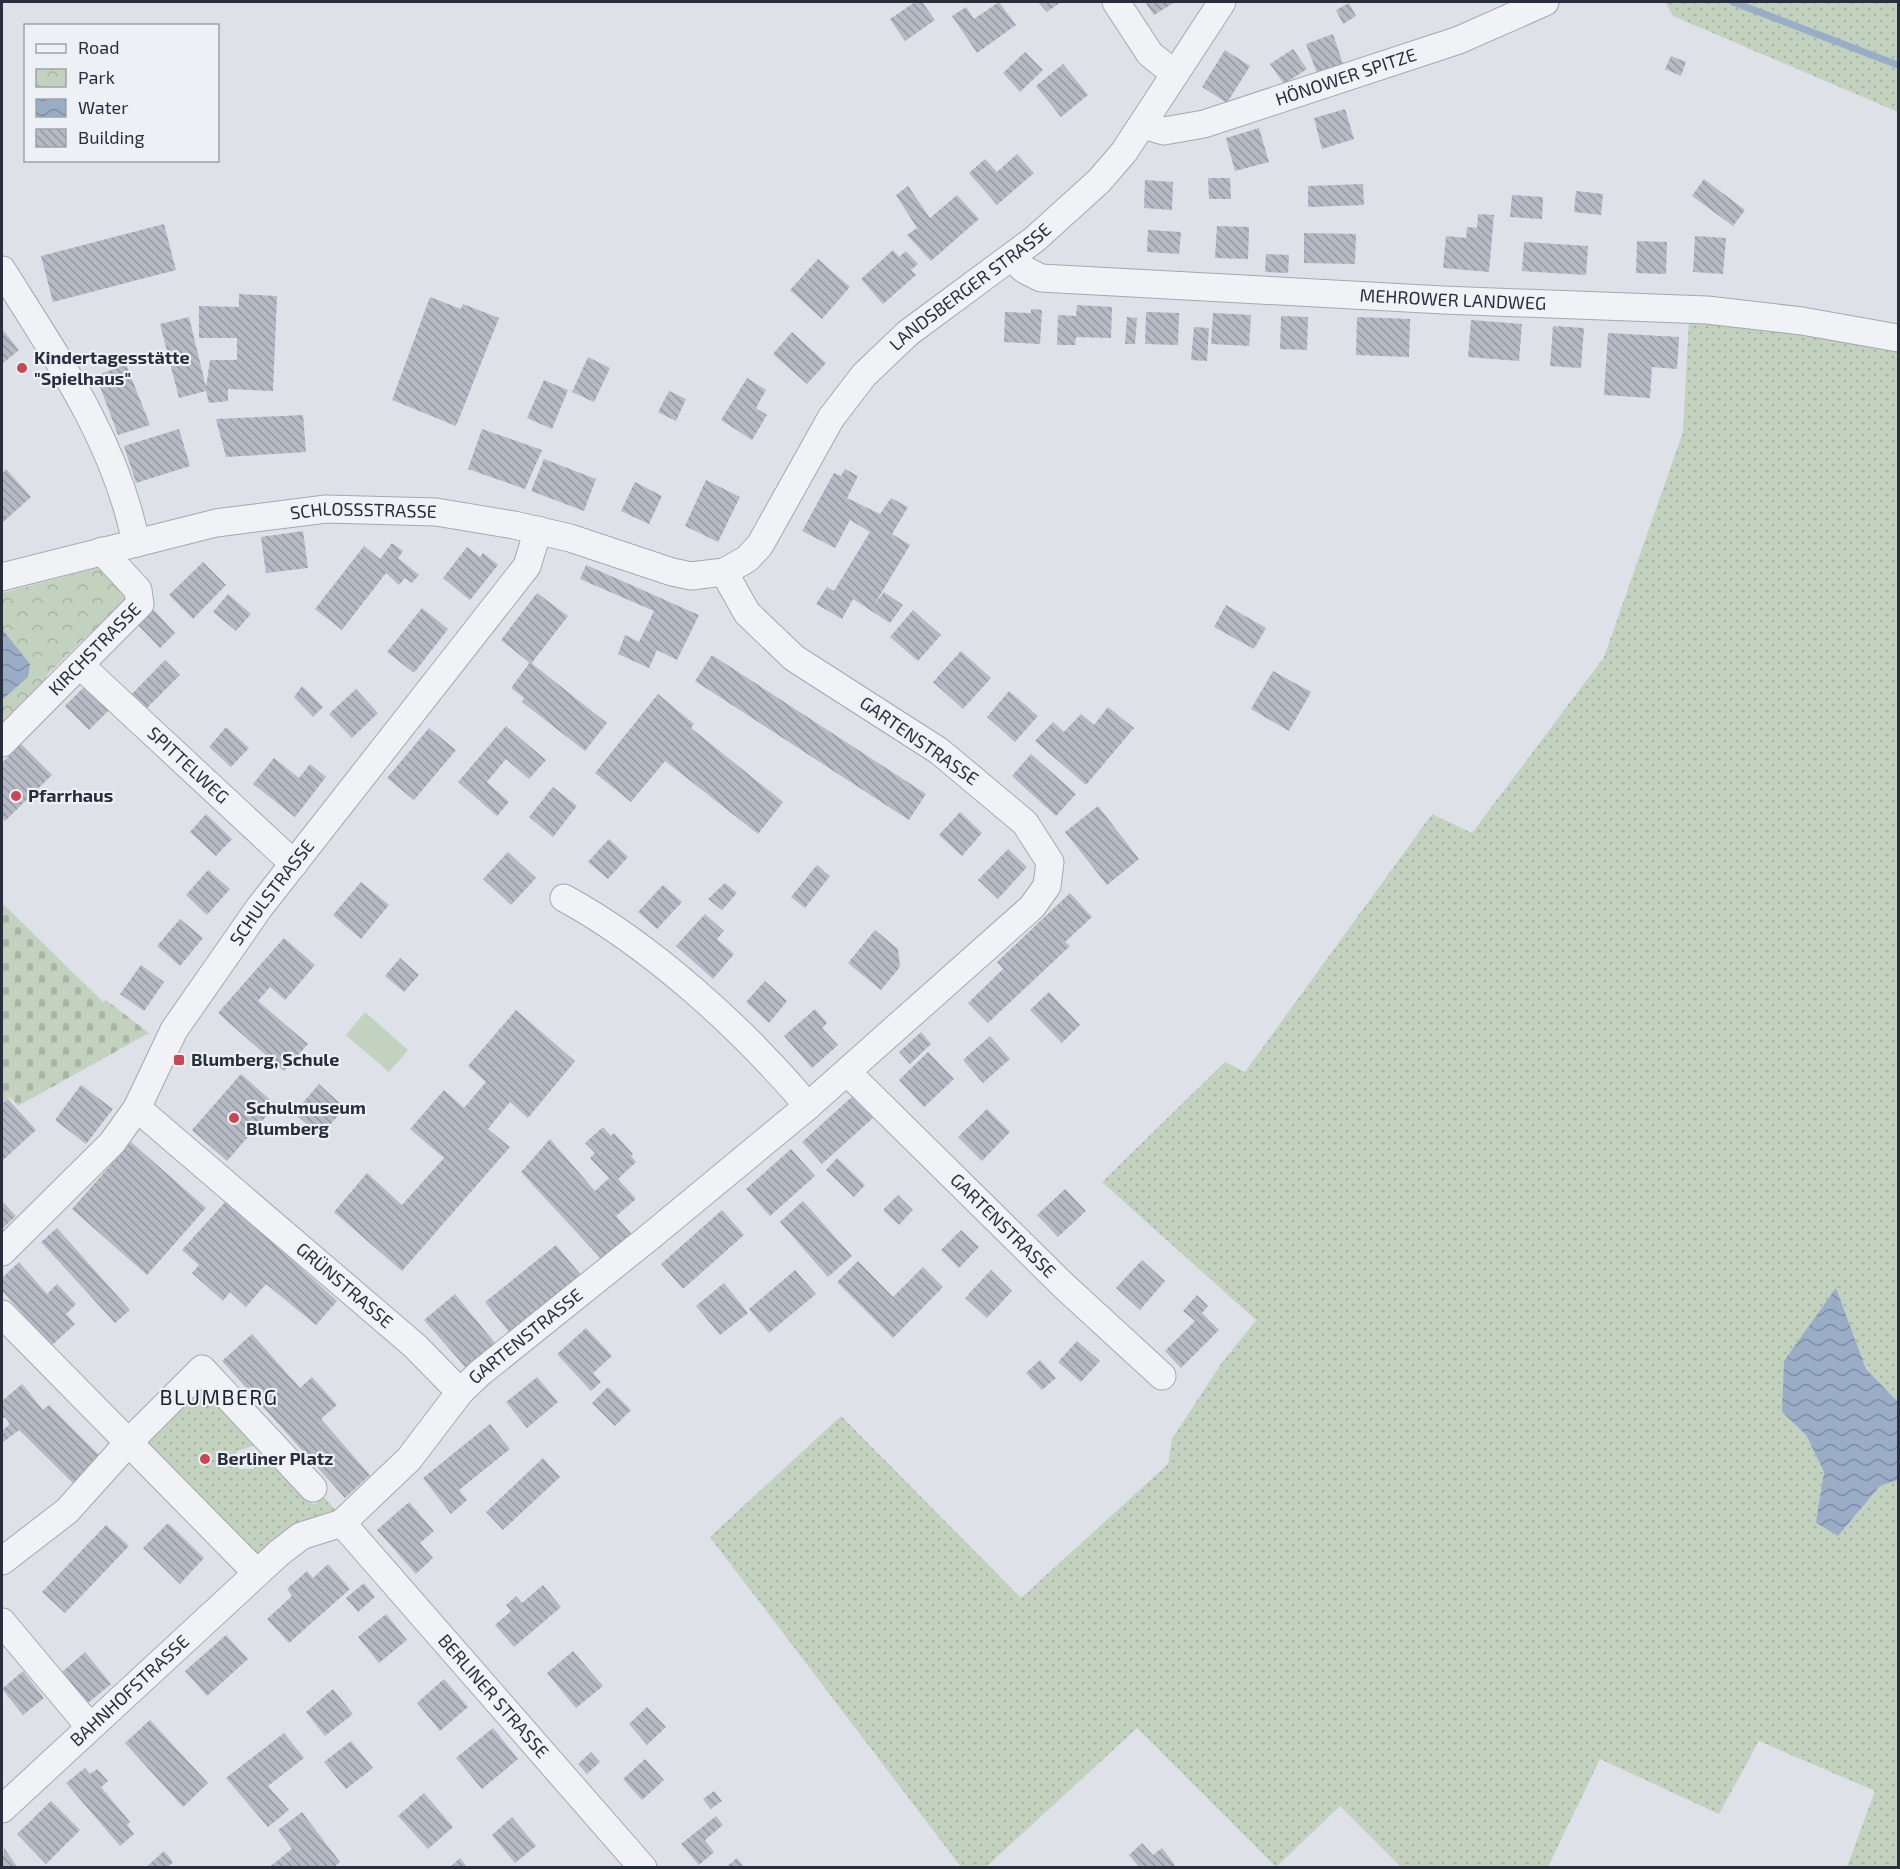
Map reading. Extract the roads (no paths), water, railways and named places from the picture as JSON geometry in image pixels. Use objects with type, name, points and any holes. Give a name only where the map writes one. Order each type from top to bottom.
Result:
[{"type":"street","points":[[1116,2],[1150,54],[1175,74]]},
{"type":"street","name":"LANDSBERGER STRASSE","points":[[724,572],[747,559],[760,545],[831,418],[864,375],[908,333],[1012,258],[1087,194],[1124,152],[1222,2]]},
{"type":"street","name":"HÖNOWER SPITZE","points":[[1143,124],[1164,131],[1204,124],[1393,64],[1459,40],[1545,2]]},
{"type":"street","name":"MEHROWER LANDWEG","points":[[1012,258],[1025,270],[1041,278],[1443,300],[1707,309],[1802,321],[1899,338]]},
{"type":"street","points":[[2,270],[72,381],[129,507],[136,543]]},
{"type":"street","name":"SCHLOSSSTRASSE","points":[[2,577],[216,523],[326,509],[436,512],[570,538],[672,572],[708,576],[724,572]]},
{"type":"street","name":"SCHULSTRASSE","points":[[2,1252],[93,1164],[137,1108],[174,1030],[294,864],[527,566],[538,530]]},
{"type":"street","name":"KIRCHSTRASSE","points":[[2,743],[81,666],[140,603],[138,590],[102,551]]},
{"type":"street","name":"GARTENSTRASSE","points":[[257,1572],[301,1536],[342,1523],[409,1459],[460,1392],[495,1360],[652,1235],[808,1106],[1032,907],[1047,886],[1050,862],[1025,823],[939,751],[794,658],[747,613],[724,572]]},
{"type":"street","name":"SPITTELWEG","points":[[81,666],[294,864]]},
{"type":"street","points":[[564,898],[602,918],[681,981],[729,1023],[808,1106]]},
{"type":"street","name":"GARTENSTRASSE","points":[[847,1072],[1064,1286],[1162,1376]]},
{"type":"street","name":"GRÜNSTRASSE","points":[[137,1108],[415,1346],[460,1392]]},
{"type":"street","points":[[2,1314],[257,1572]]},
{"type":"street","points":[[2,1561],[67,1511],[129,1442],[202,1369],[313,1488]]},
{"type":"street","name":"BERLINER STRASSE","points":[[342,1523],[643,1868]]},
{"type":"street","name":"BAHNHOFSTRASSE","points":[[2,1809],[257,1572]]},
{"type":"street","points":[[2,1622],[90,1727]]},
{"type":"water","points":[[2,629],[30,664],[28,677],[2,700]]},
{"type":"water","points":[[1836,1288],[1866,1369],[1898,1402],[1898,1480],[1880,1486],[1838,1536],[1816,1523],[1824,1472],[1806,1435],[1782,1412],[1784,1361]]},
{"type":"waterway","points":[[1733,2],[1898,65]]},
{"type":"place","name":"Kindertagesstätte \"Spielhaus\"","points":[[22,368]]},
{"type":"place","name":"Pfarrhaus","points":[[16,796]]},
{"type":"place","name":"Blumberg, Schule","points":[[179,1060]]},
{"type":"place","name":"Schulmuseum Blumberg","points":[[234,1118]]},
{"type":"place","name":"Berliner Platz","points":[[205,1459]]},
{"type":"district","name":"BLUMBERG","points":[[219,1398]]}]
